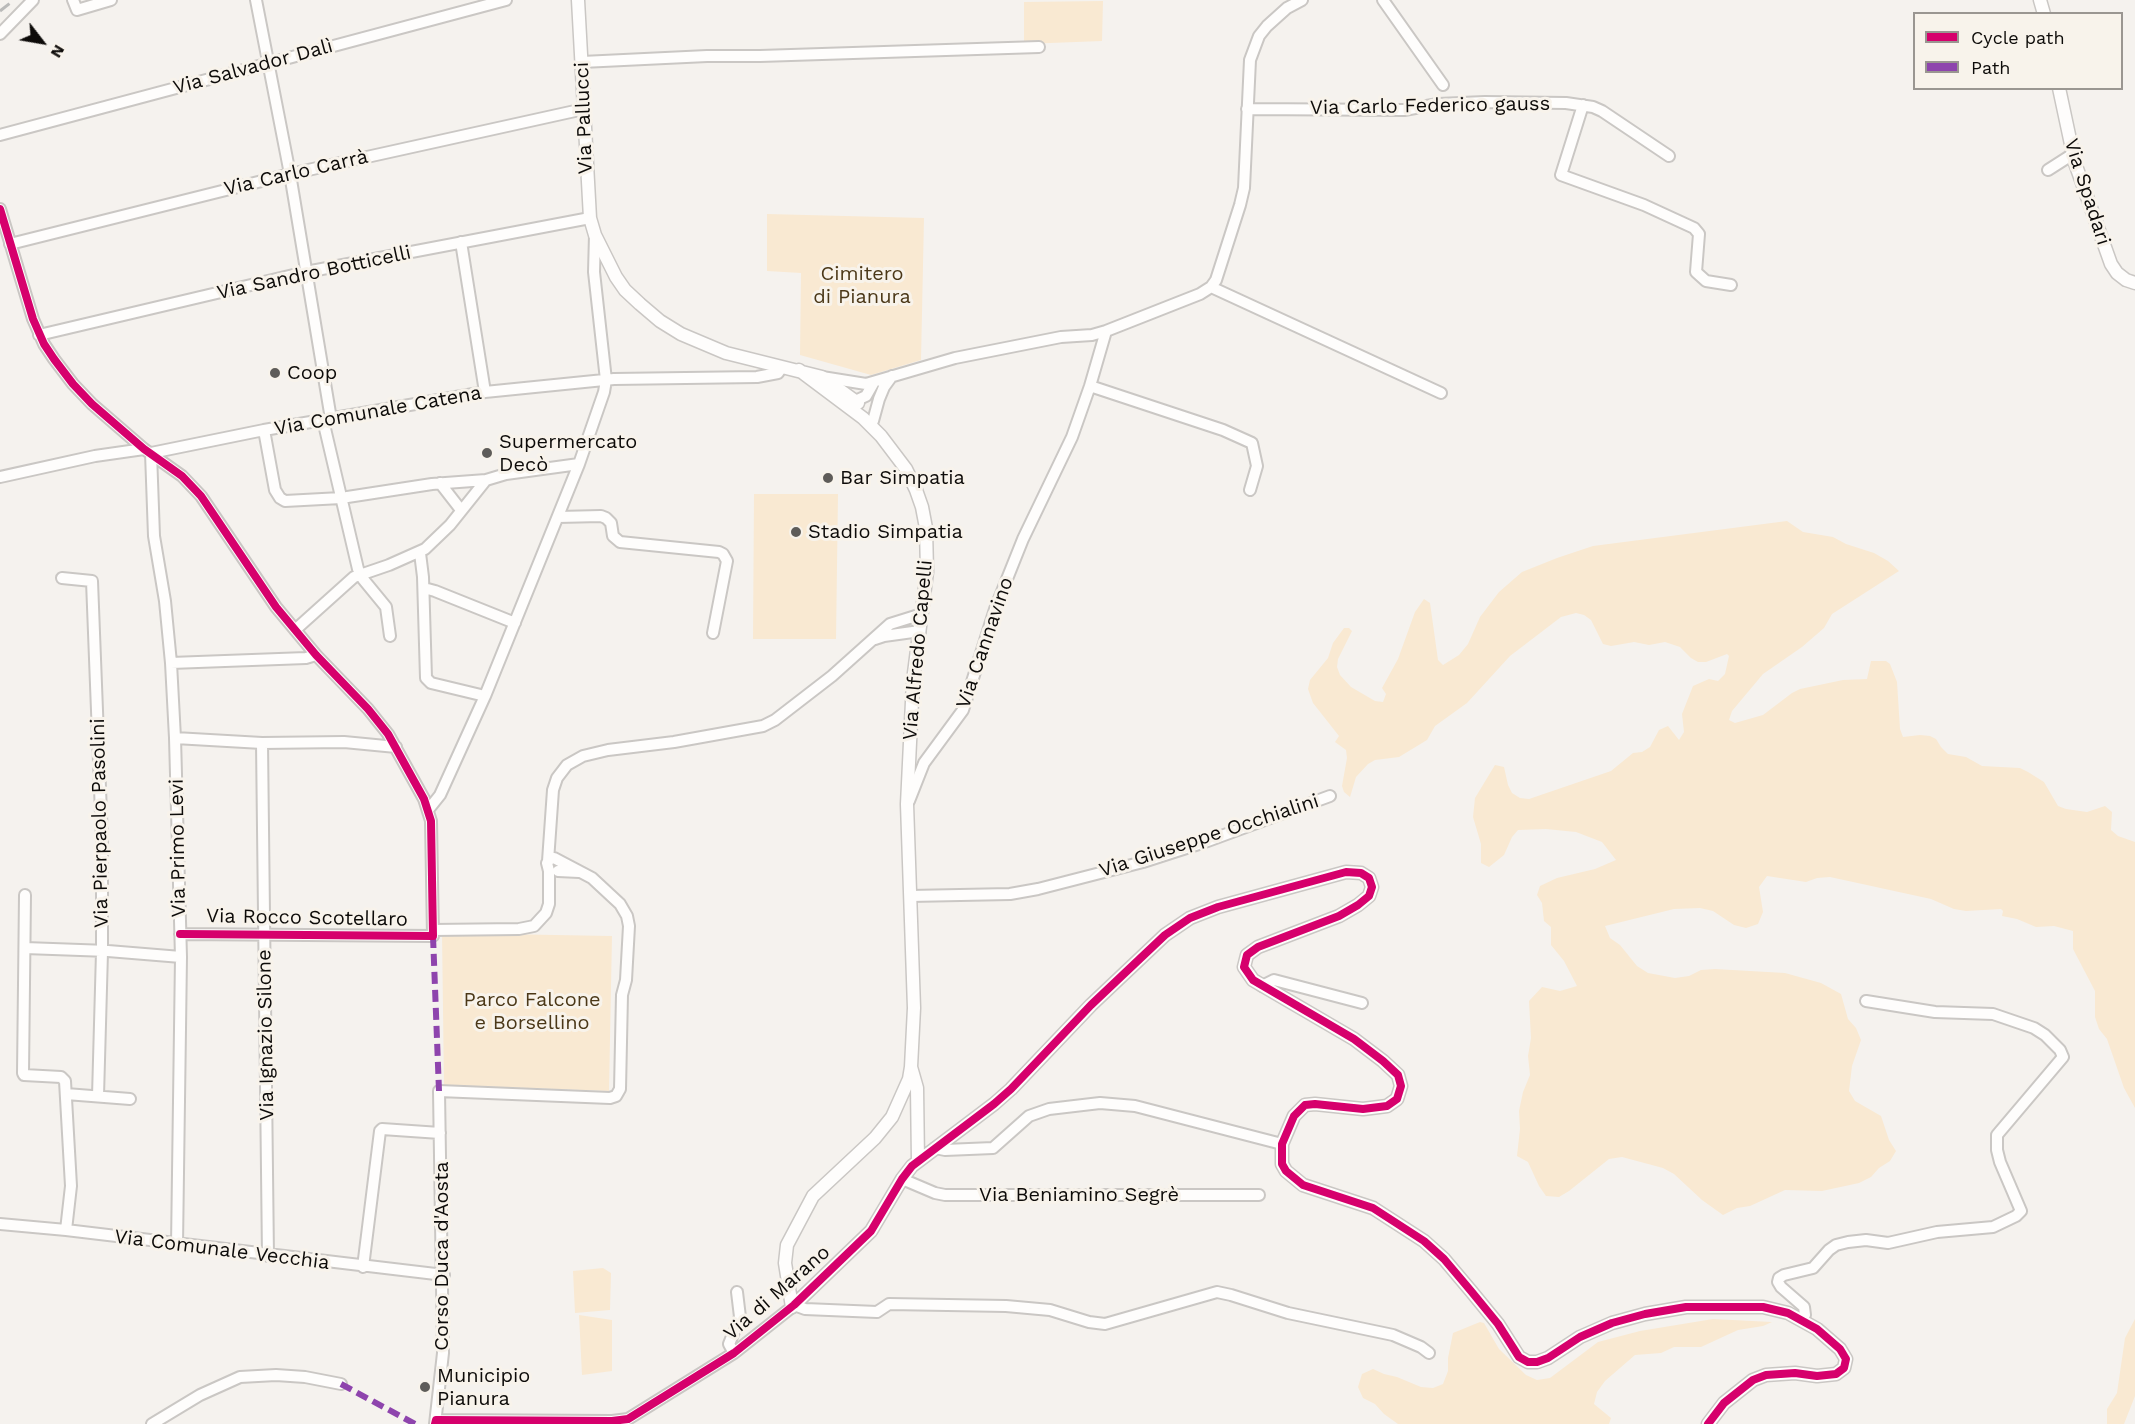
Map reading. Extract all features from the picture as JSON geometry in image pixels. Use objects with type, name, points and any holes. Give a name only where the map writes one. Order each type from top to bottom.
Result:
[{"type":"street","points":[[0,34],[33,0]]},
{"type":"street","points":[[73,0],[77,10],[111,0]]},
{"type":"street","points":[[256,0],[290,174],[341,498],[361,575],[386,607],[390,636]]},
{"type":"street","name":"Via Salvador Dalì","points":[[0,135],[269,63],[474,4],[506,0]]},
{"type":"street","name":"Via Pallucci","points":[[578,0],[590,218],[606,259]]},
{"type":"street","points":[[820,381],[863,385],[955,358],[1061,337],[1106,332],[1200,294],[1211,287],[1216,280],[1244,188],[1250,60],[1259,36],[1275,17],[1302,0]]},
{"type":"street","points":[[1383,0],[1443,86]]},
{"type":"street","points":[[582,62],[707,56],[1039,47]]},
{"type":"street","name":"Via Spadari","points":[[2059,90],[2073,154],[2110,264],[2126,280],[2135,283]]},
{"type":"street","name":"Via Carlo Federico gauss","points":[[1247,109],[1404,110],[1438,104],[1485,102],[1547,102],[1583,105],[1602,111],[1669,156]]},
{"type":"street","points":[[1583,105],[1561,176],[1644,205],[1694,228],[1698,234],[1696,272],[1706,281],[1731,285]]},
{"type":"street","name":"Via Carlo Carrà","points":[[10,244],[290,174],[584,109]]},
{"type":"street","points":[[2048,170],[2073,154]]},
{"type":"street","points":[[0,209],[27,303],[39,335],[54,359],[92,404],[147,451],[182,476],[201,496],[276,607],[316,655],[368,709],[396,747],[428,810],[433,834],[433,933]]},
{"type":"street","name":"Via Sandro Botticelli","points":[[39,335],[306,272],[590,218]]},
{"type":"street","name":"Via Pallucci","points":[[595,235],[594,272],[606,380]]},
{"type":"street","points":[[461,242],[485,392]]},
{"type":"street","points":[[594,272],[598,263],[606,259]]},
{"type":"street","name":"Via Alfredo Capelli","points":[[606,259],[625,290],[660,321],[681,334],[726,353],[799,370],[855,401],[906,469],[922,507],[926,528],[927,561],[913,681],[907,804]]},
{"type":"street","points":[[1211,287],[1441,393]]},
{"type":"street","name":"Via Cannavino","points":[[793,1306],[785,1263],[787,1245],[813,1196],[875,1138],[892,1117],[909,1079],[914,1008],[907,804],[924,763],[963,710],[983,640],[1023,539],[1072,437],[1106,332]]},
{"type":"street","name":"Via Comunale Catena","points":[[0,477],[95,456],[147,451],[485,392],[606,380],[757,377],[778,373],[782,367]]},
{"type":"street","points":[[872,423],[884,387],[892,376]]},
{"type":"street","points":[[428,810],[440,795],[485,696],[579,464],[606,380]]},
{"type":"street","name":"Via Alfredo Capelli","points":[[820,381],[872,423]]},
{"type":"street","points":[[855,401],[866,396],[874,382]]},
{"type":"street","points":[[855,401],[856,392],[863,385]]},
{"type":"street","points":[[1090,386],[1223,430],[1252,443],[1257,466],[1250,490]]},
{"type":"street","points":[[264,430],[276,490],[280,498],[289,501],[341,498],[440,483],[486,480],[506,474],[579,464]]},
{"type":"street","name":"Via Primo Levi","points":[[147,451],[154,536],[165,601],[176,738],[181,957],[177,1245]]},
{"type":"street","points":[[295,630],[352,579],[420,553],[442,533],[486,480]]},
{"type":"street","points":[[440,483],[461,510]]},
{"type":"street","points":[[558,517],[604,517],[610,521],[612,536],[620,542],[723,554],[726,561],[713,633]]},
{"type":"street","points":[[420,553],[424,588],[426,678],[433,684],[485,696]]},
{"type":"street","name":"Via Pierpaolo Pasolini","points":[[62,578],[92,581],[101,792],[102,952],[98,1096]]},
{"type":"street","points":[[424,588],[515,623]]},
{"type":"street","points":[[553,862],[553,790],[557,778],[567,765],[583,756],[608,750],[674,742],[763,726],[783,714],[832,676],[890,624],[922,614]]},
{"type":"street","points":[[872,640],[920,631]]},
{"type":"street","points":[[171,663],[306,658],[316,655]]},
{"type":"street","points":[[176,738],[262,743],[344,742],[396,747]]},
{"type":"street","name":"Via Ignazio Silone","points":[[262,743],[268,1256]]},
{"type":"street","name":"Via Giuseppe Occhialini","points":[[910,896],[1010,894],[1038,889],[1143,862],[1330,796]]},
{"type":"street","name":"Corso Duca d'Aosta","points":[[435,1422],[443,1353],[444,1275],[439,1091],[612,1098],[620,1089],[622,995],[626,980],[628,921],[620,904],[585,873],[553,862]]},
{"type":"street","name":"Via Rocco Scotellaro","points":[[180,933],[433,933],[519,929],[534,926],[546,913],[553,862]]},
{"type":"street","name":"Via di Marano","points":[[630,1421],[734,1353],[793,1306],[871,1231],[902,1179],[918,1161],[994,1104],[1091,1005],[1165,935],[1190,918],[1218,907],[1347,872],[1366,875],[1371,882],[1371,891],[1358,905],[1339,916],[1258,947],[1247,955],[1244,968],[1253,980],[1262,986]]},
{"type":"street","points":[[25,895],[23,1075],[63,1078],[66,1094],[71,1186],[66,1230]]},
{"type":"street","points":[[25,948],[181,957]]},
{"type":"street","points":[[1262,986],[1274,980],[1362,1003]]},
{"type":"street","points":[[1262,986],[1361,1044],[1398,1075],[1401,1086],[1397,1099],[1387,1106],[1363,1109],[1305,1105],[1294,1116],[1282,1144],[1282,1164],[1286,1171],[1303,1185],[1374,1208],[1424,1241],[1444,1259],[1471,1291],[1498,1324],[1519,1357],[1528,1362],[1537,1362],[1548,1358],[1580,1337],[1612,1323],[1645,1314],[1686,1307],[1763,1307],[1788,1313],[1817,1329],[1840,1349],[1846,1359],[1844,1368],[1836,1374],[1766,1375],[1753,1380],[1724,1403],[1708,1424]]},
{"type":"street","points":[[1801,1319],[1805,1315],[1804,1307],[1781,1287],[1778,1282],[1779,1278],[1813,1268],[1836,1245],[1866,1240],[1888,1243],[1937,1232],[1993,1227],[2016,1216],[2021,1211],[2000,1162],[1997,1135],[2063,1057],[2060,1050],[2040,1031],[1993,1014],[1935,1012],[1866,1001]]},
{"type":"street","name":"Via Cannavino","points":[[911,1067],[917,1088],[918,1161]]},
{"type":"street","points":[[66,1094],[130,1099]]},
{"type":"street","points":[[935,1148],[945,1150],[993,1148],[1029,1116],[1050,1109],[1100,1103],[1135,1106],[1278,1143]]},
{"type":"street","points":[[363,1267],[380,1131],[382,1129],[440,1133]]},
{"type":"street","name":"Via Beniamino Segrè","points":[[902,1179],[934,1193],[945,1195],[1259,1195]]},
{"type":"street","name":"Via Comunale Vecchia","points":[[0,1224],[444,1275]]},
{"type":"street","points":[[734,1353],[729,1344],[740,1315],[737,1292]]},
{"type":"street","points":[[793,1306],[805,1310],[877,1312],[889,1304],[1006,1306],[1050,1310],[1089,1322],[1105,1324],[1217,1292],[1288,1313],[1393,1335],[1429,1353]]},
{"type":"street","points":[[152,1424],[200,1395],[240,1377],[285,1375],[341,1384]]},
{"type":"street","points":[[435,1422],[630,1421]]},
{"type":"green space","points":[[1103,1],[1102,41],[1024,44],[1024,2]]},
{"type":"green space","name":"Cimitero di Pianura","points":[[767,214],[924,218],[921,360],[871,375],[800,355],[801,273],[767,271]]},
{"type":"green space","name":"Stadio Simpatia","points":[[754,494],[838,494],[836,639],[753,639]]},
{"type":"green space","points":[[1787,521],[1803,532],[1833,537],[1874,553],[1899,571],[1832,614],[1824,628],[1802,647],[1763,674],[1732,711],[1729,720],[1735,723],[1763,715],[1800,689],[1843,680],[1867,679],[1871,661],[1886,661],[1890,664],[1897,682],[1900,729],[1903,737],[1930,736],[1936,739],[1948,754],[1966,757],[1982,766],[2020,768],[2044,782],[2058,806],[2066,809],[2087,812],[2105,806],[2112,812],[2111,830],[2118,836],[2135,842],[2135,1108],[2124,1088],[2107,1039],[2099,1029],[2095,1017],[2095,991],[2073,949],[2073,931],[2054,926],[2036,927],[2002,916],[2001,909],[1966,911],[1954,909],[1931,899],[1830,877],[1806,882],[1767,876],[1759,887],[1763,912],[1758,924],[1746,928],[1734,925],[1713,911],[1700,908],[1674,909],[1605,926],[1610,938],[1620,945],[1637,966],[1648,973],[1675,978],[1689,976],[1701,970],[1715,969],[1785,973],[1821,983],[1841,994],[1848,1019],[1856,1028],[1861,1040],[1852,1066],[1849,1091],[1855,1101],[1881,1116],[1889,1140],[1896,1151],[1890,1161],[1871,1177],[1859,1183],[1822,1191],[1785,1190],[1723,1215],[1702,1200],[1674,1174],[1663,1168],[1622,1157],[1609,1159],[1559,1197],[1546,1196],[1528,1162],[1517,1156],[1519,1111],[1530,1075],[1529,1001],[1542,987],[1560,991],[1577,986],[1564,961],[1551,945],[1551,927],[1544,921],[1542,903],[1537,895],[1540,886],[1557,878],[1595,869],[1616,860],[1602,842],[1576,832],[1546,829],[1518,830],[1512,837],[1504,855],[1489,867],[1481,863],[1481,844],[1473,817],[1475,798],[1495,765],[1504,767],[1512,793],[1520,798],[1529,799],[1611,771],[1633,753],[1642,752],[1650,747],[1659,730],[1668,726],[1679,740],[1684,732],[1682,714],[1693,686],[1709,679],[1718,681],[1725,674],[1729,656],[1727,654],[1706,662],[1698,662],[1680,647],[1665,642],[1649,645],[1634,642],[1611,646],[1603,644],[1591,620],[1584,615],[1576,613],[1561,617],[1510,656],[1467,703],[1435,726],[1427,740],[1399,757],[1375,760],[1368,764],[1356,777],[1350,797],[1344,792],[1342,786],[1347,758],[1346,750],[1335,742],[1339,736],[1313,703],[1308,689],[1310,680],[1328,658],[1333,643],[1344,628],[1349,628],[1352,631],[1338,659],[1337,667],[1340,675],[1351,687],[1375,701],[1383,702],[1386,694],[1382,688],[1398,659],[1415,612],[1424,599],[1430,603],[1438,660],[1443,665],[1459,655],[1468,644],[1480,617],[1499,592],[1522,572],[1593,546]]},
{"type":"green space","name":"Parco Falcone e Borsellino","points":[[442,933],[612,936],[609,1091],[444,1085]]},
{"type":"green space","points":[[603,1268],[611,1273],[610,1310],[575,1313],[573,1271]]},
{"type":"green space","points":[[579,1315],[612,1320],[612,1371],[582,1375]]},
{"type":"green space","points":[[1713,1319],[1772,1322],[1763,1326],[1738,1330],[1701,1347],[1674,1347],[1661,1353],[1635,1355],[1605,1381],[1597,1392],[1594,1404],[1611,1418],[1609,1424],[1398,1424],[1375,1404],[1363,1398],[1358,1387],[1362,1374],[1373,1369],[1421,1387],[1433,1388],[1443,1384],[1448,1371],[1453,1333],[1480,1322],[1484,1323],[1499,1349],[1526,1375],[1537,1380],[1550,1378],[1598,1342],[1640,1331]]},
{"type":"green space","points":[[2135,1319],[2135,1396],[2124,1424],[2107,1424],[2107,1409],[2117,1393],[2125,1338]]},
{"type":"railway","points":[[0,11],[14,0]]},
{"type":"marked path","points":[[433,936],[439,1091]]},
{"type":"marked path","points":[[341,1384],[415,1424]]},
{"type":"cycle path","points":[[0,209],[33,319],[44,344],[54,359],[92,404],[144,449],[182,476],[201,496],[276,607],[388,734],[424,799],[431,821],[433,936],[180,934]]},
{"type":"cycle path","points":[[435,1424],[436,1420],[612,1421],[628,1419],[734,1353],[794,1305],[871,1231],[912,1166],[1011,1089],[1091,1005],[1165,935],[1190,918],[1218,907],[1346,872],[1361,873],[1369,878],[1372,887],[1369,896],[1339,916],[1258,947],[1247,955],[1244,967],[1253,980],[1354,1039],[1398,1075],[1401,1086],[1397,1099],[1387,1106],[1363,1109],[1305,1105],[1294,1116],[1282,1144],[1282,1164],[1286,1171],[1303,1185],[1373,1208],[1424,1241],[1444,1259],[1471,1291],[1498,1324],[1519,1357],[1528,1362],[1548,1358],[1580,1337],[1612,1323],[1645,1314],[1686,1307],[1763,1307],[1788,1313],[1817,1329],[1840,1349],[1846,1359],[1844,1368],[1836,1374],[1766,1375],[1753,1380],[1724,1403],[1708,1424]]},
{"type":"place","name":"Coop","points":[[275,373]]},
{"type":"place","name":"Supermercato Decò","points":[[487,453]]},
{"type":"place","name":"Bar Simpatia","points":[[828,478]]},
{"type":"place","name":"Stadio Simpatia","points":[[796,532]]},
{"type":"place","name":"Municipio Pianura","points":[[425,1387]]}]
